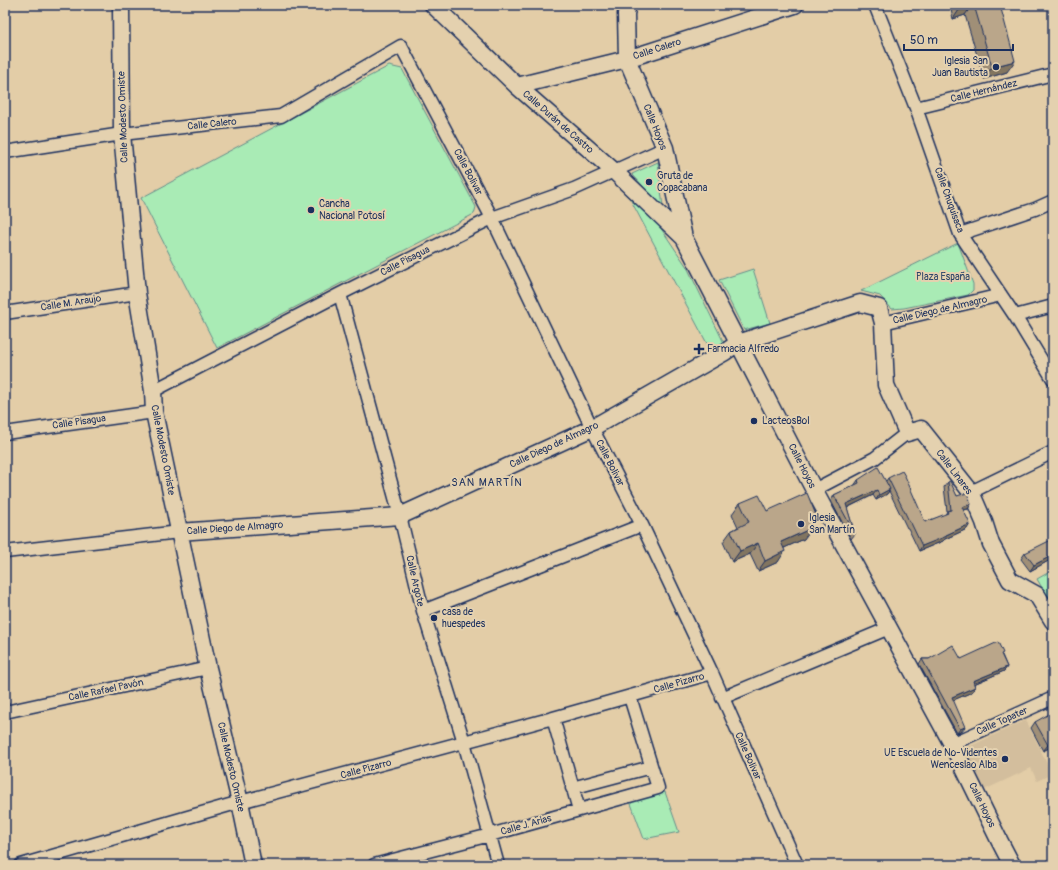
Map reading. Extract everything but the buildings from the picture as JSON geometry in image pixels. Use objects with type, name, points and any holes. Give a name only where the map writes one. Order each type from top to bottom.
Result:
[{"type":"main road","name":"Calle Modesto Omiste","points":[[121,5],[122,134],[138,293],[153,391],[154,412],[208,668],[240,802],[253,865]]},
{"type":"main road","name":"Calle Durán de Castro","points":[[433,5],[517,86],[615,172],[684,238]]},
{"type":"main road","name":"Calle Hoyos","points":[[628,5],[626,14],[627,59],[665,148],[684,238],[814,490],[952,744],[998,840],[1012,865]]},
{"type":"main road","name":"Calle Calero","points":[[517,86],[627,59],[795,5]]},
{"type":"main road","name":"Calle Diego de Almagro","points":[[179,532],[400,516],[592,428],[726,352],[738,343],[860,303],[878,308],[883,323]]},
{"type":"main road","points":[[883,323],[886,385],[907,434]]},
{"type":"main road","name":"Calle Linares","points":[[907,434],[921,428],[971,492],[984,522],[991,544],[1010,580],[1037,595],[1053,621]]},
{"type":"street","name":"Calle Chuquisaca","points":[[875,5],[916,108],[960,234],[1015,316],[1053,380]]},
{"type":"street","name":"Calle Calero","points":[[5,152],[122,134],[281,116],[401,46]]},
{"type":"street","name":"Calle Bolivar","points":[[401,46],[492,218],[592,428],[642,525],[712,673],[792,864]]},
{"type":"street","name":"Calle Hernández","points":[[916,108],[1053,74]]},
{"type":"street","name":"Calle Pisagua","points":[[153,391],[340,294],[492,218],[574,189],[615,172],[665,148]]},
{"type":"street","points":[[960,234],[1035,209],[1053,201]]},
{"type":"street","name":"Calle M. Araujo","points":[[5,313],[138,293]]},
{"type":"street","name":"Calle Argote","points":[[340,294],[400,516],[423,611],[464,742],[498,865]]},
{"type":"street","name":"Calle Diego de Almagro","points":[[883,323],[1001,295]]},
{"type":"street","points":[[1015,316],[1053,306]]},
{"type":"street","name":"Calle Pisagua","points":[[5,433],[154,412]]},
{"type":"street","points":[[814,490],[875,458],[907,434]]},
{"type":"street","points":[[971,492],[1053,452]]},
{"type":"street","points":[[423,611],[642,525]]},
{"type":"street","name":"Calle Diego de Almagro","points":[[5,552],[179,532]]},
{"type":"street","points":[[722,698],[889,628]]},
{"type":"street","name":"Calle Rafael Pavón","points":[[5,712],[208,668]]},
{"type":"street","name":"Calle Pizarro","points":[[21,865],[240,802],[630,697],[712,673]]},
{"type":"street","name":"Calle J. Arias","points":[[374,865],[490,835],[658,788],[630,697]]},
{"type":"street","name":"Calle Topater","points":[[952,744],[1053,698]]},
{"type":"street","points":[[553,718],[579,810]]},
{"type":"street","points":[[572,788],[651,767]]},
{"type":"shaded area","name":"UE Escuela de No-Videntes Wenceslao Alba","points":[[1026,720],[1052,774],[1037,781],[1031,768],[980,792],[960,751]]},
{"type":"green space","name":"Cancha Nacional Potosí","points":[[389,66],[402,69],[476,207],[474,214],[217,348],[141,198]]},
{"type":"green space","points":[[658,162],[663,208],[632,174]]},
{"type":"green space","points":[[628,195],[658,224],[687,267],[724,343],[711,351]]},
{"type":"green space","name":"Plaza España","points":[[958,243],[973,284],[973,290],[968,295],[892,309],[880,296],[861,291]]},
{"type":"green space","points":[[753,269],[770,323],[744,330],[719,280]]},
{"type":"green space","points":[[1053,570],[1053,607],[1037,579]]},
{"type":"green space","points":[[665,792],[679,832],[644,839],[630,801]]},
{"type":"place","name":"Iglesia San Juan Bautista","points":[[996,67]]},
{"type":"place","name":"Gruta de Copacabana","points":[[649,182]]},
{"type":"place","name":"Cancha Nacional Potosí","points":[[311,210]]},
{"type":"place","name":"Farmacia Alfredo","points":[[699,349]]},
{"type":"place","name":"LacteosBol","points":[[754,421]]},
{"type":"place","name":"Iglesia San Martín","points":[[801,524]]},
{"type":"place","name":"casa de huespedes","points":[[434,618]]},
{"type":"place","name":"UE Escuela de No-Videntes Wenceslao Alba","points":[[1005,759]]},
{"type":"district","name":"SAN MARTÍN","points":[[487,482]]}]
